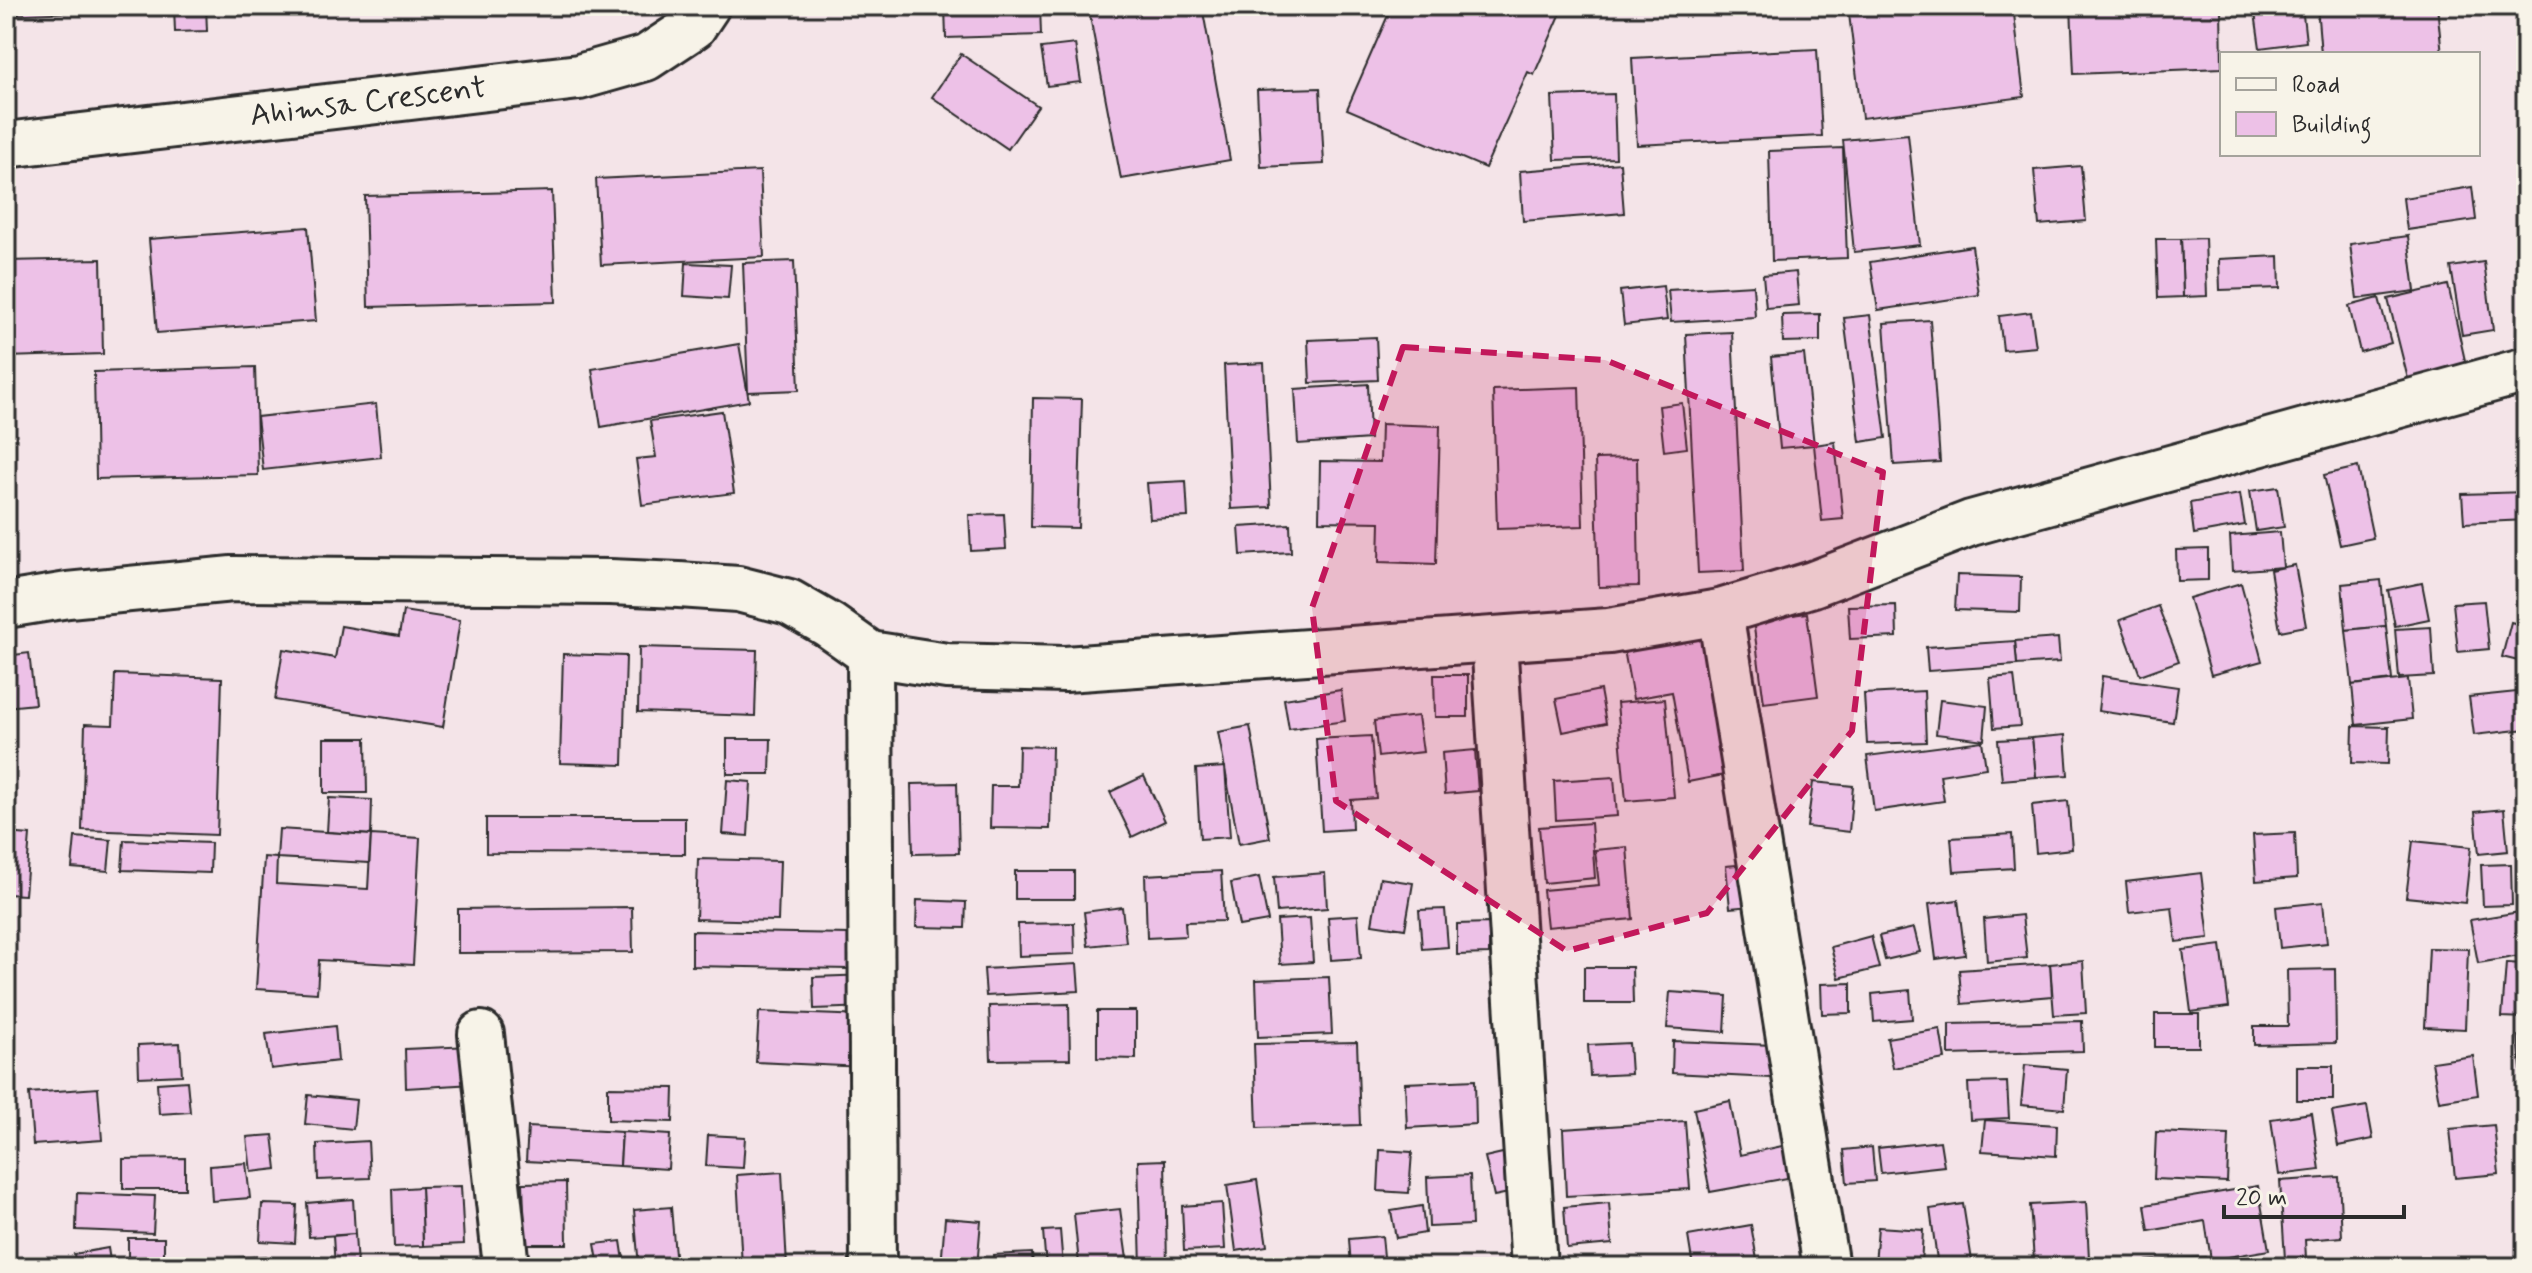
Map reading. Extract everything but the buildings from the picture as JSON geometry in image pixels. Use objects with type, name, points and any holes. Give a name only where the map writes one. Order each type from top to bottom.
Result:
[{"type":"street","name":"Ahimsa Crescent","points":[[6,145],[579,77],[646,58],[693,27],[707,6]]},
{"type":"street","points":[[6,605],[68,595],[232,579],[679,585],[738,589],[789,602],[870,654],[947,666],[1065,669],[1609,631],[1720,612],[1813,584],[1971,523],[2526,370]]},
{"type":"street","points":[[1720,612],[1826,1267]]},
{"type":"street","points":[[1494,640],[1534,1267]]},
{"type":"street","points":[[870,654],[873,1267]]},
{"type":"street","points":[[481,1034],[506,1267]]},
{"type":"highlighted area","points":[[1403,347],[1605,360],[1883,472],[1852,731],[1707,913],[1567,951],[1336,801],[1312,608]]}]
